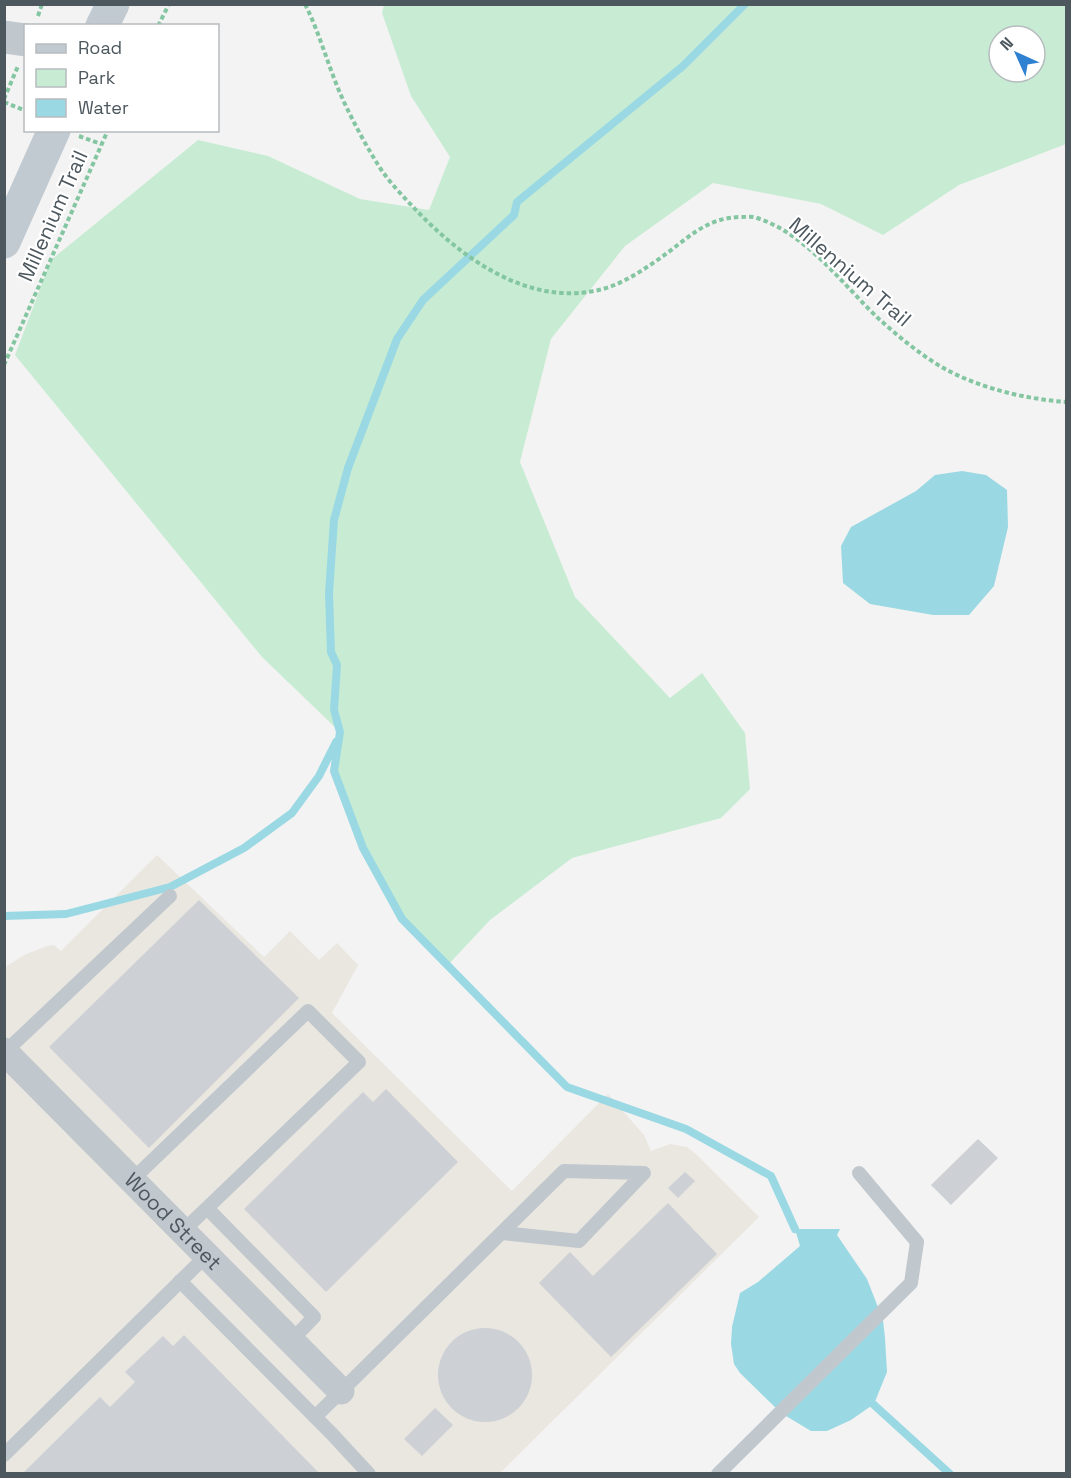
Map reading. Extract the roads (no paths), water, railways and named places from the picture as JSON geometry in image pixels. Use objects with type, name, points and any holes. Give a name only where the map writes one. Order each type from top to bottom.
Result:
[{"type":"main road","points":[[103,24],[113,4]]},
{"type":"main road","points":[[4,242],[53,132]]},
{"type":"street","name":"Wood Street","points":[[5,1052],[341,1391]]},
{"type":"lane","points":[[5,1052],[170,896]]},
{"type":"lane","points":[[132,1179],[308,1011],[359,1062],[182,1232]]},
{"type":"lane","points":[[315,1417],[341,1391],[564,1172],[644,1173],[579,1241],[502,1233]]},
{"type":"lane","points":[[718,1473],[911,1283],[917,1242],[860,1173]]},
{"type":"lane","points":[[208,1209],[314,1317],[291,1341]]},
{"type":"lane","points":[[4,1455],[206,1256]]},
{"type":"lane","points":[[180,1281],[369,1473]]},
{"type":"water","points":[[962,471],[986,475],[1007,490],[1008,527],[994,586],[969,615],[933,615],[870,604],[843,583],[841,546],[851,527],[916,491],[935,475]]},
{"type":"water","points":[[795,1229],[840,1229],[837,1235],[867,1279],[883,1320],[887,1372],[874,1404],[851,1420],[827,1431],[811,1431],[781,1413],[740,1373],[734,1364],[731,1344],[732,1327],[740,1293],[758,1282],[800,1246]]},
{"type":"waterway","points":[[745,4],[683,66],[517,202],[514,215],[423,300],[397,339],[348,468],[334,520],[329,593],[331,652],[337,665],[334,710],[340,732],[334,771],[363,848],[402,919],[567,1087],[686,1129],[771,1176],[795,1229]]},
{"type":"waterway","points":[[4,916],[66,914],[170,887],[244,848],[292,813],[319,776],[336,742]]},
{"type":"waterway","points":[[873,1404],[950,1474]]}]
